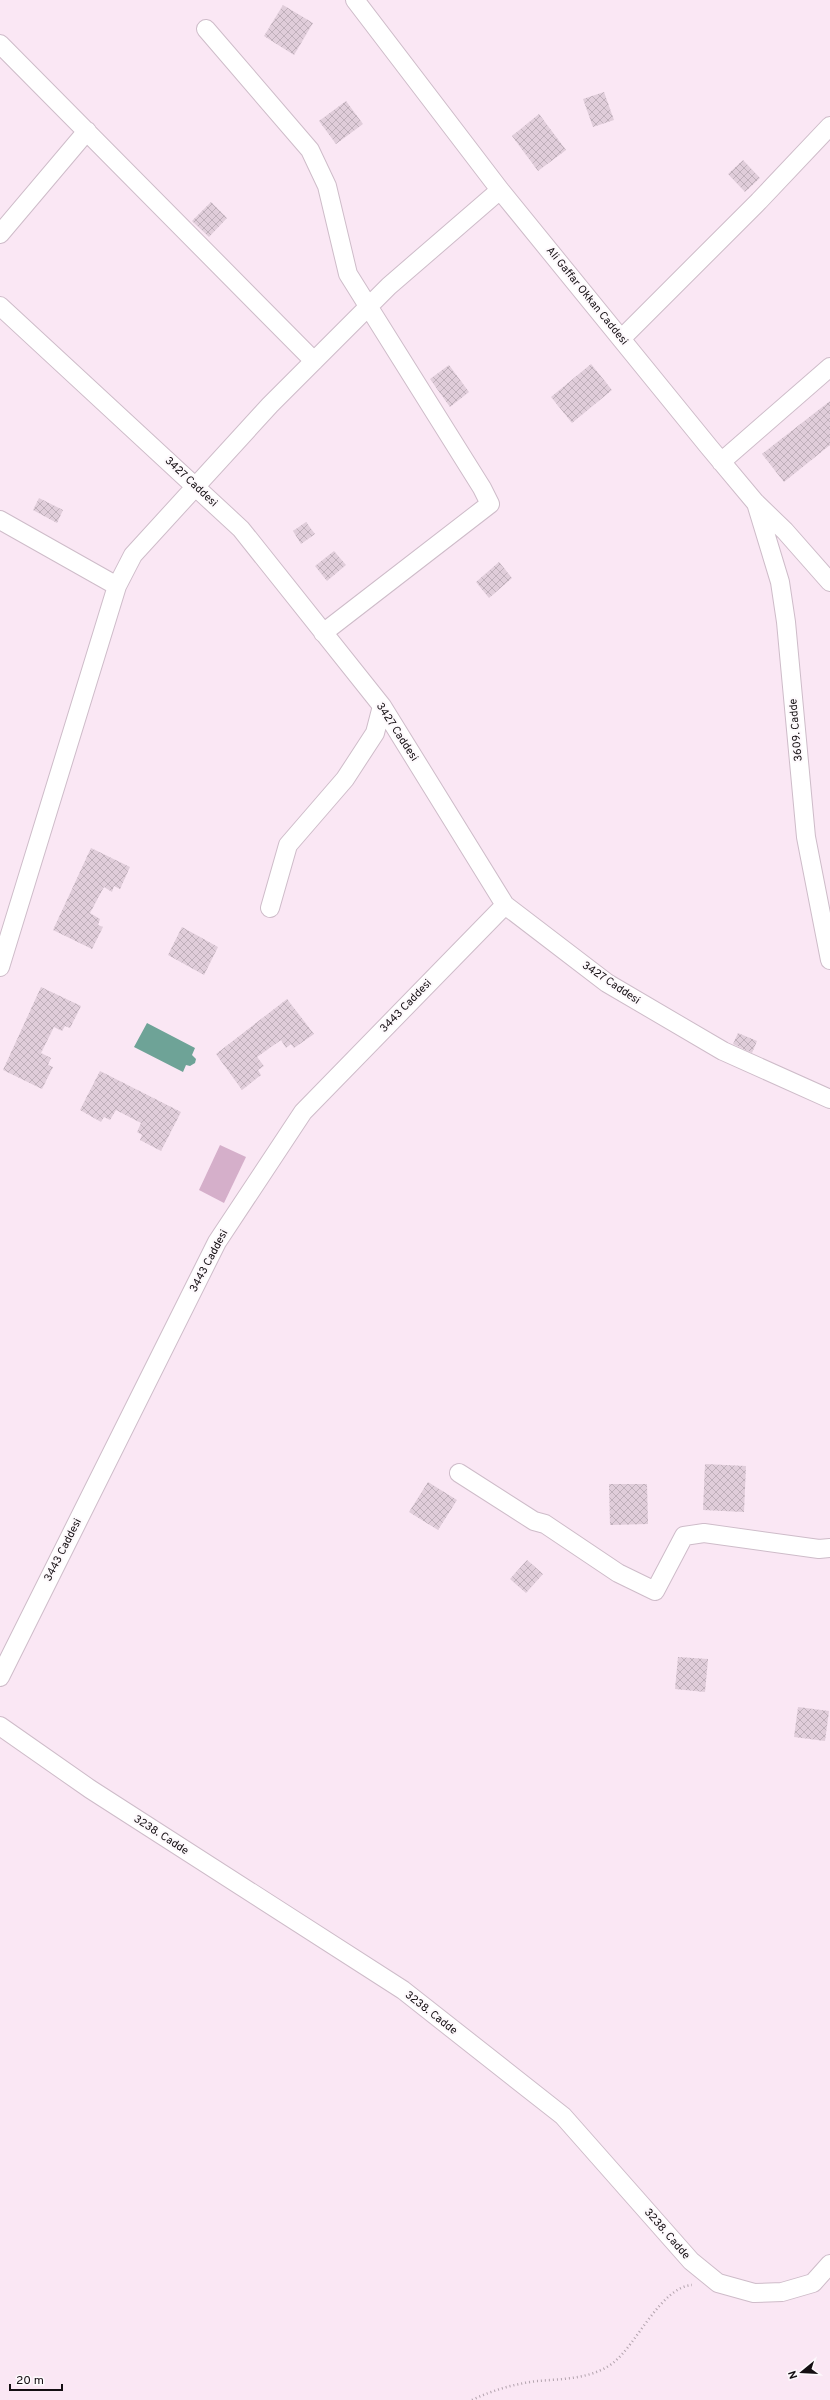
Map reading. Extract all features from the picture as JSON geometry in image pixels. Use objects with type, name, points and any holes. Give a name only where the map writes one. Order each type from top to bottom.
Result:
[{"type":"street","name":"Ali Gaffar Okkan Caddesi","points":[[356,0],[500,190],[721,462],[755,502],[785,530],[830,582]]},
{"type":"street","points":[[206,29],[310,150],[327,186],[348,274],[482,488],[490,504],[324,633]]},
{"type":"street","points":[[0,44],[314,361]]},
{"type":"street","points":[[621,339],[759,201],[830,126]]},
{"type":"street","points":[[0,234],[87,131]]},
{"type":"street","points":[[0,967],[117,586],[133,555],[195,486],[314,361],[389,286],[500,190]]},
{"type":"street","name":"3427 Caddesi","points":[[0,306],[241,528],[382,706],[505,905],[621,991],[723,1052],[830,1099]]},
{"type":"street","points":[[721,462],[830,367]]},
{"type":"street","name":"3609. Cadde","points":[[755,502],[780,582],[786,622],[806,837],[830,960]]},
{"type":"street","points":[[0,520],[117,586]]},
{"type":"street","points":[[270,908],[288,845],[349,772],[375,733],[382,706]]},
{"type":"street","name":"3443 Caddesi","points":[[0,1677],[217,1242],[247,1196],[303,1112],[505,905]]},
{"type":"street","points":[[459,1473],[534,1521],[545,1524],[618,1573],[654,1591],[684,1536],[704,1533],[819,1549],[830,1548]]},
{"type":"street","name":"3238. Cadde","points":[[0,1726],[90,1789],[415,2000],[563,2116],[691,2261],[718,2283],[754,2293],[782,2292],[813,2283],[830,2264]]},
{"type":"path","points":[[472,2400],[495,2389],[537,2381],[561,2381],[590,2374],[612,2364],[631,2345],[663,2300],[689,2285],[718,2283]]},
{"type":"shaded area","points":[[147,1023],[195,1048],[192,1055],[196,1059],[195,1063],[190,1066],[186,1065],[183,1072],[134,1047]]},
{"type":"shaded area","points":[[220,1145],[246,1157],[224,1203],[199,1190]]},
{"type":"building","points":[[283,5],[313,23],[294,55],[264,36]]},
{"type":"building","points":[[604,92],[614,120],[593,127],[583,99]]},
{"type":"building","points":[[346,101],[363,124],[336,144],[319,121]]},
{"type":"building","points":[[539,114],[566,150],[538,171],[512,136]]},
{"type":"building","points":[[743,160],[760,178],[745,192],[728,174]]},
{"type":"building","points":[[211,202],[227,218],[209,237],[192,221]]},
{"type":"building","points":[[591,364],[612,390],[572,423],[551,397]]},
{"type":"building","points":[[449,365],[469,392],[450,407],[430,379]]},
{"type":"building","points":[[830,401],[830,445],[784,482],[762,454]]},
{"type":"building","points":[[39,498],[63,510],[57,523],[33,510]]},
{"type":"building","points":[[306,522],[315,534],[301,544],[293,531]]},
{"type":"building","points":[[334,551],[346,565],[327,581],[315,566]]},
{"type":"building","points":[[499,562],[512,578],[489,598],[476,582]]},
{"type":"building","points":[[91,848],[130,867],[120,889],[114,886],[112,892],[104,887],[90,913],[100,919],[98,925],[103,927],[92,949],[53,930]]},
{"type":"building","points":[[182,927],[218,947],[204,975],[168,955]]},
{"type":"building","points":[[41,987],[81,1006],[70,1028],[65,1026],[62,1031],[54,1027],[41,1053],[51,1058],[48,1065],[53,1067],[42,1089],[3,1070]]},
{"type":"building","points":[[287,999],[314,1034],[294,1048],[291,1044],[286,1048],[281,1040],[257,1057],[264,1066],[258,1070],[261,1075],[242,1090],[216,1054]]},
{"type":"building","points":[[738,1033],[757,1041],[752,1053],[733,1044]]},
{"type":"building","points":[[100,1071],[181,1112],[161,1151],[140,1140],[142,1135],[137,1132],[141,1123],[116,1110],[110,1120],[104,1117],[101,1122],[80,1110]]},
{"type":"building","points":[[705,1464],[746,1466],[744,1512],[703,1510]]},
{"type":"building","points":[[428,1482],[457,1500],[438,1530],[409,1512]]},
{"type":"building","points":[[609,1484],[647,1484],[648,1524],[610,1525]]},
{"type":"building","points":[[527,1560],[543,1574],[526,1593],[510,1579]]},
{"type":"building","points":[[678,1657],[708,1659],[705,1692],[675,1689]]},
{"type":"building","points":[[798,1707],[829,1711],[825,1741],[794,1737]]}]
